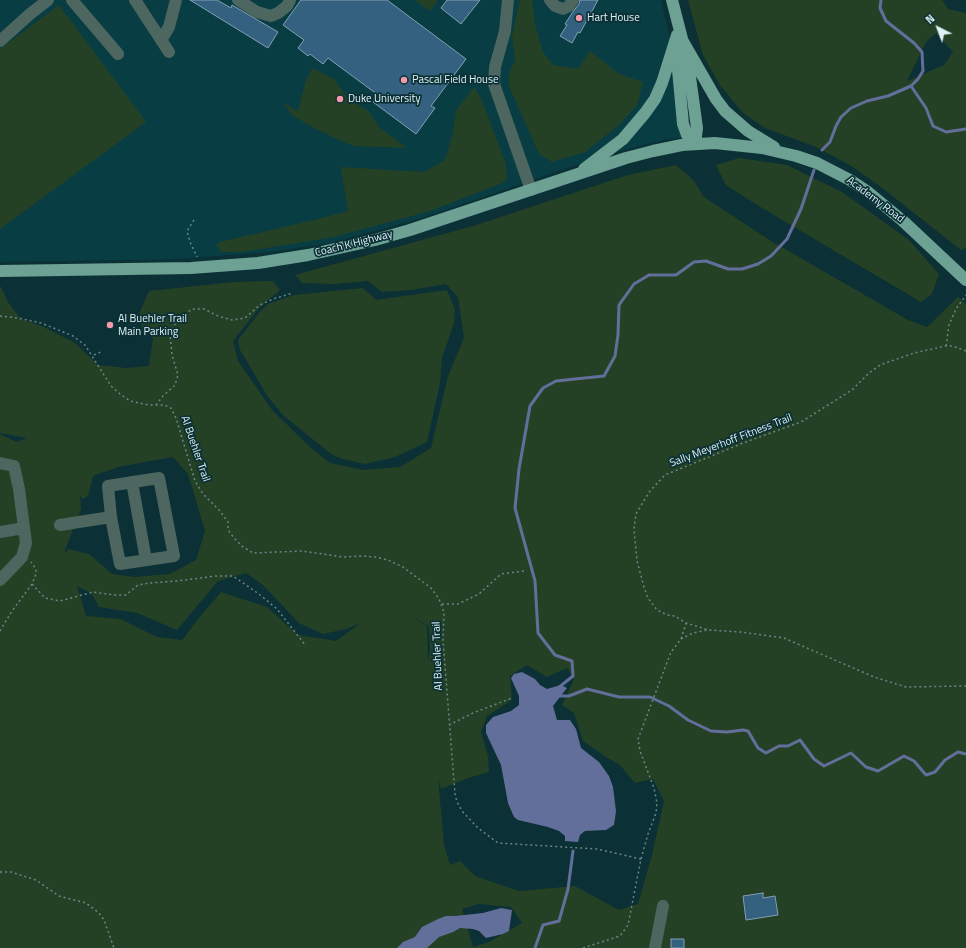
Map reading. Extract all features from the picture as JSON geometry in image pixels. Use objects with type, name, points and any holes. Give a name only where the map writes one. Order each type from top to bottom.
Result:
[{"type":"main road","points":[[672,0],[679,37],[676,56],[683,124],[687,135],[695,144]]},
{"type":"main road","points":[[679,37],[716,99],[725,111],[748,131],[782,152]]},
{"type":"main road","points":[[575,176],[624,139],[645,113],[655,99],[679,37]]},
{"type":"main road","name":"Academy Road","points":[[695,144],[715,143],[740,145],[782,152],[817,163],[850,180],[868,192],[903,221],[966,280]]},
{"type":"main road","name":"Coach K Highway","points":[[0,271],[201,268],[258,263],[308,255],[343,248],[410,230],[626,158],[666,147],[695,144]]},
{"type":"lane","points":[[0,41],[48,0]]},
{"type":"lane","points":[[72,0],[118,54]]},
{"type":"lane","points":[[135,0],[169,52]]},
{"type":"lane","points":[[161,40],[169,27],[176,0]]},
{"type":"lane","points":[[238,0],[257,12],[271,16],[287,6],[290,0]]},
{"type":"lane","points":[[508,0],[505,30],[495,67],[494,84],[530,190]]},
{"type":"lane","points":[[550,0],[555,6],[563,9],[569,6],[573,0]]},
{"type":"lane","points":[[0,463],[14,466],[26,543],[22,557],[0,580]]},
{"type":"lane","points":[[158,478],[174,556],[120,564],[111,517],[108,486],[132,482],[158,478]]},
{"type":"lane","points":[[132,482],[146,560]]},
{"type":"lane","points":[[60,525],[111,517]]},
{"type":"lane","points":[[0,532],[24,528]]},
{"type":"lane","points":[[655,948],[663,906]]},
{"type":"path","points":[[194,220],[187,231],[201,268]]},
{"type":"path","points":[[156,405],[175,385],[178,375],[172,355],[170,333],[180,318],[192,309],[204,309],[218,316],[232,320],[245,318],[260,305],[293,293]]},
{"type":"path","points":[[946,346],[949,325],[956,309],[966,295]]},
{"type":"path","name":"Al Buehler Trail","points":[[0,316],[41,323],[73,336],[85,345],[93,355],[111,386],[120,394],[130,401],[150,405],[164,405],[171,408],[176,418],[195,482],[203,494],[220,511],[228,522],[228,530],[243,547],[253,553],[302,551],[343,557],[376,557],[388,560],[403,567],[423,581],[430,588],[439,600],[444,612],[443,640],[453,778],[457,802],[478,828],[498,843],[597,849],[641,859]]},
{"type":"path","name":"Sally Meyerhoff Fitness Trail","points":[[966,351],[952,346],[946,346],[914,353],[880,365],[869,373],[852,390],[801,422],[665,475],[650,491],[636,514],[634,529],[637,561],[648,598],[657,610],[667,615],[675,616],[686,623],[709,630],[784,638],[874,677],[906,687],[966,686]]},
{"type":"path","points":[[93,355],[103,351]]},
{"type":"path","points":[[0,632],[12,611],[32,584],[36,574],[34,565],[22,557]]},
{"type":"path","points":[[441,604],[458,604],[479,594],[501,574],[524,571]]},
{"type":"path","points":[[32,584],[45,598],[60,601],[94,592],[126,595],[138,585],[148,582],[233,576],[278,609],[306,646]]},
{"type":"path","points":[[583,948],[620,936],[628,925],[641,859],[656,813],[657,803],[654,788],[640,750],[638,739],[671,652],[681,639],[686,623]]},
{"type":"path","points":[[681,639],[694,633],[709,630]]},
{"type":"path","points":[[449,725],[512,698]]},
{"type":"path","points":[[0,872],[11,872],[36,880],[59,896],[86,902],[99,913],[104,920],[112,938],[114,948]]},
{"type":"shaded area","name":"Duke University","points":[[0,0],[661,0],[675,61],[686,137],[663,140],[608,154],[422,218],[331,243],[269,252],[179,259],[0,262]]},
{"type":"shaded area","points":[[522,672],[535,679],[540,685],[547,689],[561,685],[567,688],[553,706],[557,720],[570,720],[576,729],[581,748],[599,762],[609,776],[613,787],[616,811],[614,825],[606,830],[585,831],[580,835],[578,842],[565,841],[565,836],[559,831],[518,820],[514,817],[508,803],[501,765],[486,733],[486,725],[493,717],[511,711],[519,705],[519,696],[511,678],[514,674]]},
{"type":"shaded area","points":[[501,908],[512,910],[509,931],[503,934],[486,938],[479,931],[460,928],[439,937],[427,948],[397,948],[403,942],[415,937],[422,927],[438,919],[446,916],[483,913]]},
{"type":"green space","points":[[415,0],[438,0],[430,11]]},
{"type":"green space","points":[[520,0],[532,0],[535,24],[543,52],[553,65],[578,69],[590,51],[619,74],[643,82],[637,105],[619,125],[585,152],[552,162],[539,154],[509,86],[509,74],[515,60],[512,36]]},
{"type":"green space","points":[[688,0],[942,0],[948,9],[966,13],[966,248],[961,250],[881,187],[853,167],[816,147],[765,128],[743,113],[720,85],[703,55]],"holes":[[[936,33],[953,52],[944,65],[907,81],[926,42]]]},
{"type":"green space","points":[[59,5],[146,122],[0,229],[0,49]]},
{"type":"green space","points":[[313,68],[335,80],[347,98],[368,111],[379,127],[407,148],[355,146],[318,130],[293,116],[283,103],[298,111],[306,80]]},
{"type":"green space","points":[[474,87],[481,98],[506,164],[507,179],[500,184],[430,211],[334,237],[241,252],[221,252],[216,245],[220,242],[348,211],[341,167],[424,172],[445,160],[453,133],[456,111]]},
{"type":"green space","points":[[739,158],[787,165],[842,192],[909,240],[939,274],[932,294],[921,302],[757,205],[726,185],[716,165]]},
{"type":"green space","points":[[676,165],[694,181],[704,197],[771,241],[908,320],[927,327],[958,297],[966,304],[966,948],[0,948],[0,434],[16,442],[27,438],[0,433],[0,287],[8,302],[21,319],[44,327],[75,343],[98,365],[126,368],[149,366],[153,338],[142,329],[139,314],[149,291],[234,282],[273,281],[280,290],[260,307],[233,341],[238,361],[272,410],[311,448],[330,463],[364,470],[400,467],[431,448],[448,376],[464,338],[458,297],[446,284],[411,290],[382,292],[368,281],[336,284],[302,283],[295,275],[473,226],[628,175]],"holes":[[[173,457],[188,474],[205,531],[196,560],[170,574],[134,577],[112,574],[89,554],[68,549],[66,554],[65,550],[81,509],[80,494],[82,499],[88,496],[93,476],[118,467]],[[246,573],[263,585],[299,623],[323,634],[346,629],[361,623],[336,641],[298,635],[267,607],[221,592],[182,640],[157,637],[121,619],[86,616],[77,586],[91,593],[99,607],[137,613],[177,630],[218,581]],[[408,615],[429,626],[430,650],[428,662],[427,626]],[[527,665],[547,677],[567,668],[574,679],[562,705],[574,713],[583,741],[620,765],[635,783],[653,779],[664,801],[652,855],[638,904],[619,910],[575,886],[519,891],[475,876],[460,861],[450,865],[444,845],[438,778],[441,789],[468,778],[489,772],[488,756],[481,732],[487,716],[512,700],[510,676]],[[479,904],[511,907],[522,923],[489,942],[473,947],[462,909]]]},
{"type":"green space","points":[[363,288],[376,300],[447,290],[455,309],[454,323],[442,358],[440,383],[427,442],[395,457],[365,464],[342,459],[331,454],[284,416],[268,397],[240,350],[238,340],[268,304],[294,295]]},
{"type":"building","points":[[190,0],[217,0],[231,8],[232,5],[278,32],[268,48]]},
{"type":"building","name":"Pascal Field House","points":[[301,0],[387,0],[466,59],[431,106],[435,108],[416,134],[373,102],[378,95],[328,58],[323,64],[310,54],[308,56],[298,48],[304,40],[283,25]]},
{"type":"building","points":[[447,0],[480,0],[461,24],[441,8]]},
{"type":"building","name":"Hart House","points":[[580,0],[598,0],[580,33],[578,32],[572,43],[560,36],[567,25],[565,24],[579,4]]},
{"type":"building","points":[[763,893],[763,898],[775,896],[778,915],[746,920],[743,896]]},
{"type":"building","points":[[671,939],[684,939],[684,948],[671,948]]},
{"type":"waterway","points":[[822,150],[830,142],[841,117],[851,108],[867,101],[888,96],[911,86],[923,71],[922,52],[914,43],[886,21],[880,8],[881,0]]},
{"type":"waterway","points":[[911,86],[926,108],[933,126],[946,132],[966,129]]},
{"type":"waterway","points":[[558,688],[573,676],[572,661],[555,655],[538,633],[535,581],[515,508],[519,469],[530,406],[543,388],[556,381],[604,376],[615,356],[618,335],[619,305],[634,284],[649,275],[676,275],[694,262],[706,261],[728,269],[742,269],[758,264],[771,256],[787,239],[801,209],[814,170]]},
{"type":"waterway","points":[[557,696],[569,696],[587,689],[619,697],[650,697],[669,706],[688,720],[711,731],[748,731],[758,748],[766,753],[779,746],[788,746],[800,740],[814,759],[824,766],[851,753],[866,767],[878,771],[904,756],[914,761],[926,775],[935,772],[945,760],[958,752],[966,754]]},
{"type":"waterway","points":[[535,948],[543,925],[559,921],[568,889],[573,851]]},
{"type":"place","name":"Hart House","points":[[579,18]]},
{"type":"place","name":"Pascal Field House","points":[[404,80]]},
{"type":"place","name":"Duke University","points":[[340,99]]},
{"type":"place","name":"Al Buehler Trail Main Parking","points":[[110,325]]}]
